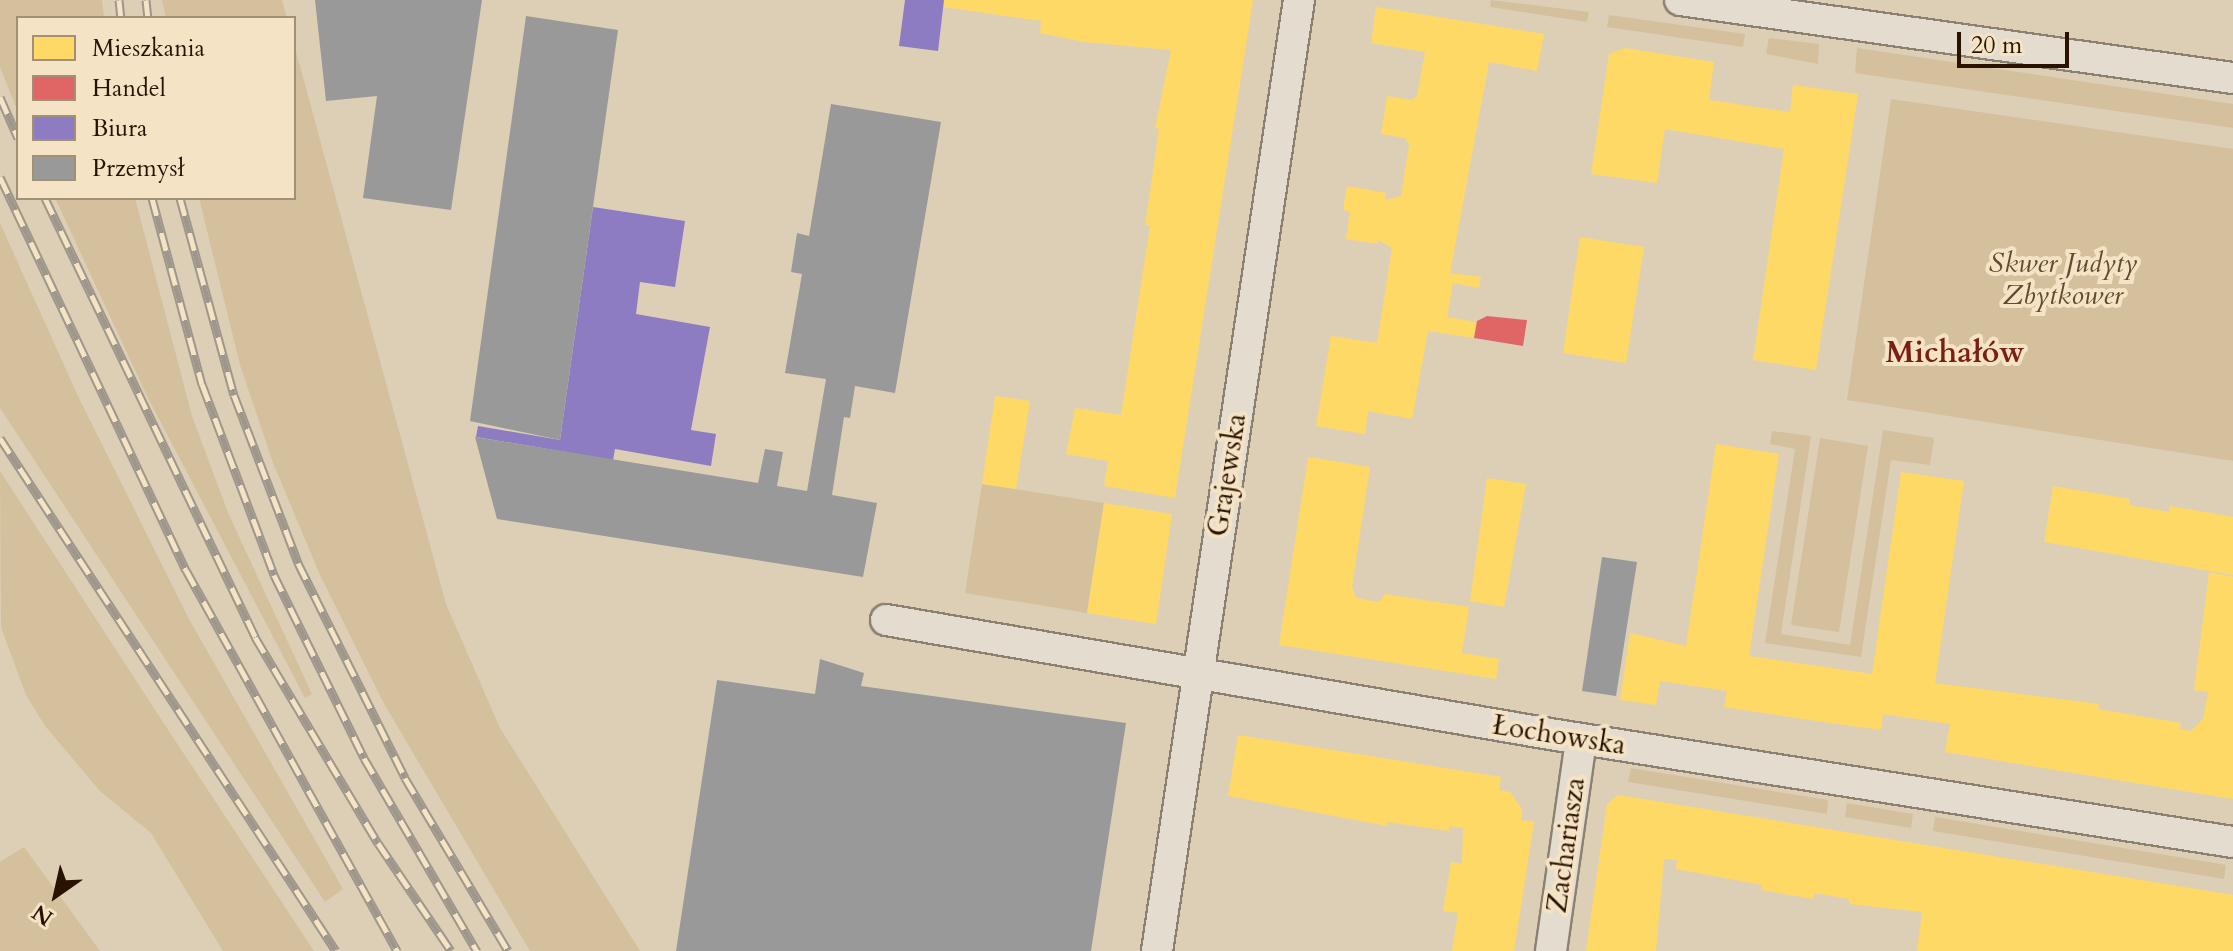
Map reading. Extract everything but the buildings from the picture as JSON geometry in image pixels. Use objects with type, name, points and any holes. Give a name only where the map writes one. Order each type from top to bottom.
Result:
[{"type":"street","name":"Grajewska","points":[[1157,951],[1299,0]]},
{"type":"street","points":[[1680,0],[2233,78]]},
{"type":"street","name":"Łochowska","points":[[886,620],[1581,739],[2233,842]]},
{"type":"street","name":"Zachariasza","points":[[1551,951],[1581,739]]},
{"type":"green space","points":[[0,0],[102,0],[104,16],[16,16],[16,107],[0,67]]},
{"type":"green space","points":[[162,0],[282,0],[286,16],[166,16]]},
{"type":"green space","points":[[1491,0],[1589,12],[1587,22],[1490,7]]},
{"type":"green space","points":[[1609,15],[1745,34],[1743,47],[1607,27]]},
{"type":"green space","points":[[1769,38],[1819,44],[1818,64],[1766,54]]},
{"type":"green space","points":[[1857,48],[2233,104],[2233,128],[1855,73]]},
{"type":"green space","points":[[296,51],[446,604],[500,728],[640,951],[530,951],[383,702],[320,575],[273,463],[240,365],[199,200],[296,200]]},
{"type":"green space","name":"Skwer Judyty Zbytkower","points":[[1891,99],[2233,149],[2233,461],[1847,400]]},
{"type":"green space","points":[[56,200],[136,200],[192,416],[229,515],[312,694],[305,698],[148,398]]},
{"type":"green space","points":[[0,223],[78,396],[189,619],[343,889],[325,902],[0,408]]},
{"type":"green space","points":[[1883,430],[1934,438],[1930,465],[1891,460],[1861,657],[1765,643],[1795,449],[1770,444],[1772,431],[1811,436],[1781,634],[1850,645]]},
{"type":"green space","points":[[1820,438],[1868,446],[1839,632],[1791,625]]},
{"type":"green space","points":[[0,471],[314,951],[223,951],[151,833],[100,791],[45,726],[26,695],[1,627]]},
{"type":"green space","points":[[982,484],[1104,503],[1087,613],[965,593]]},
{"type":"green space","points":[[1631,768],[1828,800],[1827,814],[1628,782]]},
{"type":"green space","points":[[1847,803],[1913,814],[1911,828],[1845,817]]},
{"type":"green space","points":[[1935,817],[2226,865],[2224,879],[1933,831]]},
{"type":"green space","points":[[24,847],[100,951],[0,951],[0,862]]},
{"type":"railway","points":[[119,0],[121,16]]},
{"type":"railway","points":[[146,0],[148,16]]},
{"type":"railway","points":[[0,97],[16,133]]},
{"type":"railway","points":[[0,177],[186,570],[397,951]]},
{"type":"railway","points":[[46,200],[255,637],[378,843],[451,951]]},
{"type":"railway","points":[[153,200],[202,384],[274,575],[364,758],[477,951]]},
{"type":"railway","points":[[181,200],[234,395],[298,563],[405,778],[508,951]]},
{"type":"railway","points":[[0,438],[336,951]]},
{"type":"district","name":"Michałów","points":[[1955,353]]}]
